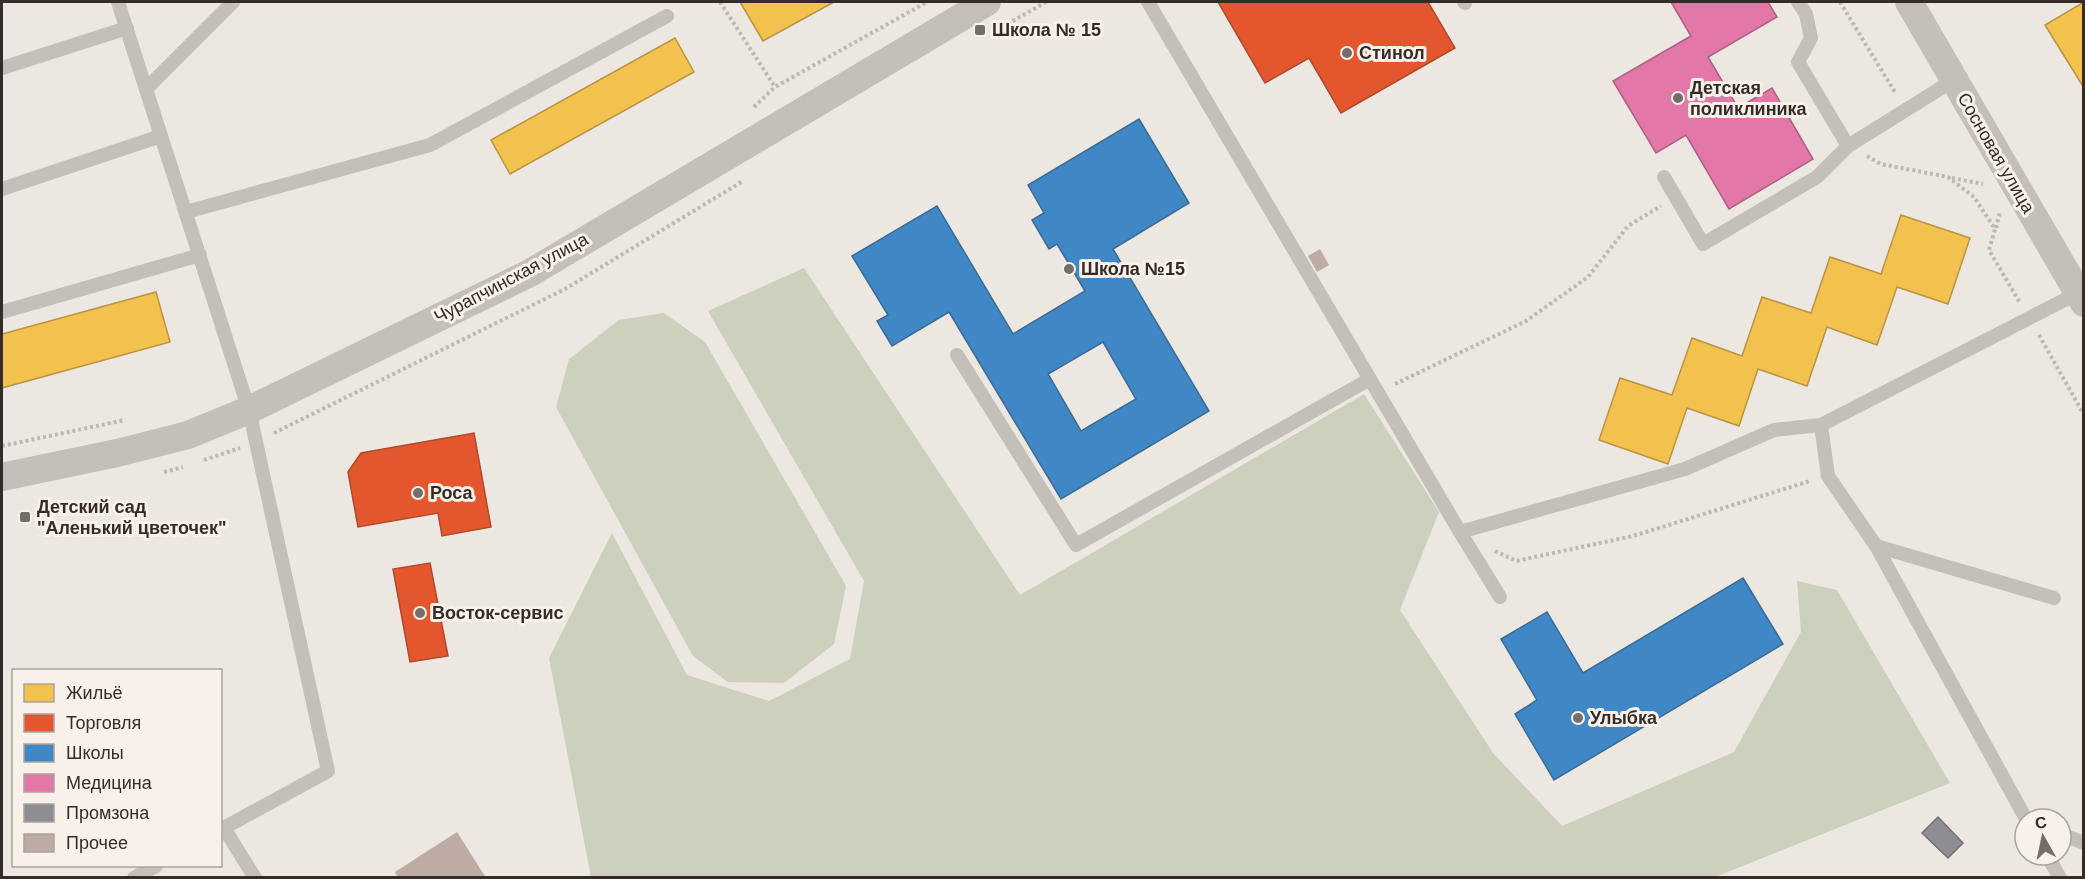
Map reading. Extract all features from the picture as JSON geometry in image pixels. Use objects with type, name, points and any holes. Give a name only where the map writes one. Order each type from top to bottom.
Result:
[{"type":"street","name":"Чурапчинская улица","points":[[2,477],[117,453],[188,435],[249,410],[530,273],[987,2]]},
{"type":"street","name":"Сосновая улица","points":[[1916,4],[1954,80],[2081,298]]},
{"type":"lane","points":[[118,2],[249,410],[327,771],[222,829],[255,878]]},
{"type":"lane","points":[[146,89],[233,2]]},
{"type":"lane","points":[[1148,2],[1500,597]]},
{"type":"lane","points":[[1798,2],[1806,14],[1811,38],[1798,62],[1848,146]]},
{"type":"lane","points":[[186,213],[430,145],[667,16]]},
{"type":"lane","points":[[2,68],[127,28]]},
{"type":"lane","points":[[1664,177],[1702,244],[1817,177],[1848,146],[1954,80]]},
{"type":"lane","points":[[2,189],[161,136]]},
{"type":"lane","points":[[2,312],[200,255]]},
{"type":"lane","points":[[1460,532],[1685,469],[1774,429],[1821,425],[2029,318],[2081,298]]},
{"type":"lane","points":[[957,355],[1076,545],[1370,379]]},
{"type":"lane","points":[[1821,425],[1828,476],[1876,546],[2019,807]]},
{"type":"lane","points":[[1876,546],[2054,598]]},
{"type":"lane","points":[[134,878],[154,867]]},
{"type":"path","points":[[720,2],[775,87]]},
{"type":"path","points":[[749,112],[775,87],[927,2]]},
{"type":"path","points":[[1840,2],[1905,110]]},
{"type":"path","points":[[1848,146],[1881,164],[1986,185]]},
{"type":"path","points":[[1948,177],[1974,196],[1995,229]]},
{"type":"path","points":[[1378,393],[1526,321],[1588,277],[1628,226],[1676,197]]},
{"type":"path","points":[[2003,202],[1989,250],[2084,415]]},
{"type":"path","points":[[2,446],[129,420]]},
{"type":"path","points":[[1460,532],[1516,561],[1633,536],[1828,476]]},
{"type":"green space","points":[[804,268],[1020,595],[1364,394],[1439,512],[1400,610],[1493,753],[1562,826],[1734,752],[1801,632],[1797,581],[1837,590],[1950,783],[1715,877],[591,877],[549,658],[612,533],[687,675],[769,701],[850,659],[864,581],[708,311]]},
{"type":"green space","points":[[664,313],[705,342],[846,586],[834,644],[784,683],[728,682],[693,656],[556,407],[569,359],[619,320]]},
{"type":"building: Жильё","points":[[740,2],[834,2],[763,41]]},
{"type":"building: Жильё","points":[[2084,2],[2084,88],[2045,25]]},
{"type":"building: Жильё","points":[[675,38],[694,72],[510,174],[491,140]]},
{"type":"building: Жильё","points":[[1901,215],[1970,238],[1948,304],[1897,287],[1877,345],[1827,327],[1807,386],[1758,369],[1739,426],[1687,408],[1668,464],[1599,440],[1620,378],[1672,395],[1692,338],[1742,356],[1762,297],[1811,313],[1830,257],[1881,274]]},
{"type":"building: Жильё","points":[[156,292],[170,342],[2,388],[2,334]]},
{"type":"building: Торговля","name":"Стинол","points":[[1218,2],[1428,2],[1455,48],[1341,113],[1309,58],[1265,83]]},
{"type":"building: Торговля","name":"Роса","points":[[474,433],[491,527],[442,536],[438,513],[358,527],[348,472],[361,453]]},
{"type":"building: Торговля","name":"Восток-сервис","points":[[430,563],[448,656],[410,662],[393,569]]},
{"type":"building: Школы","points":[[1139,119],[1189,203],[1113,249],[1209,411],[1061,499],[949,312],[892,346],[877,321],[888,315],[852,256],[937,206],[1013,334],[1085,291],[1057,244],[1049,249],[1032,220],[1044,213],[1028,185]],"holes":[[[1103,342],[1136,399],[1081,431],[1048,374]]]},
{"type":"building: Школы","points":[[1743,578],[1783,644],[1554,780],[1515,714],[1537,700],[1501,639],[1547,612],[1583,673]]},
{"type":"building: Медицина","name":"Детская поликлиника","points":[[1671,2],[1768,2],[1777,17],[1708,57],[1738,108],[1772,88],[1813,159],[1729,209],[1686,135],[1656,153],[1613,81],[1691,36]]},
{"type":"building: Промзона","points":[[1938,817],[1963,843],[1948,858],[1922,833]]},
{"type":"building: Прочее","points":[[1320,249],[1329,265],[1317,272],[1308,256]]},
{"type":"building: Прочее","points":[[457,832],[486,878],[398,878],[395,872]]},
{"type":"place","name":"Школа № 15","points":[[980,30]]},
{"type":"place","name":"Стинол","points":[[1347,53]]},
{"type":"place","name":"Детская поликлиника","points":[[1678,98]]},
{"type":"place","name":"Школа №15","points":[[1069,269]]},
{"type":"place","name":"Роса","points":[[418,493]]},
{"type":"place","name":"Детский сад \"Аленький цветочек\"","points":[[25,517]]},
{"type":"place","name":"Восток-сервис","points":[[420,613]]},
{"type":"place","name":"Улыбка","points":[[1578,718]]}]
